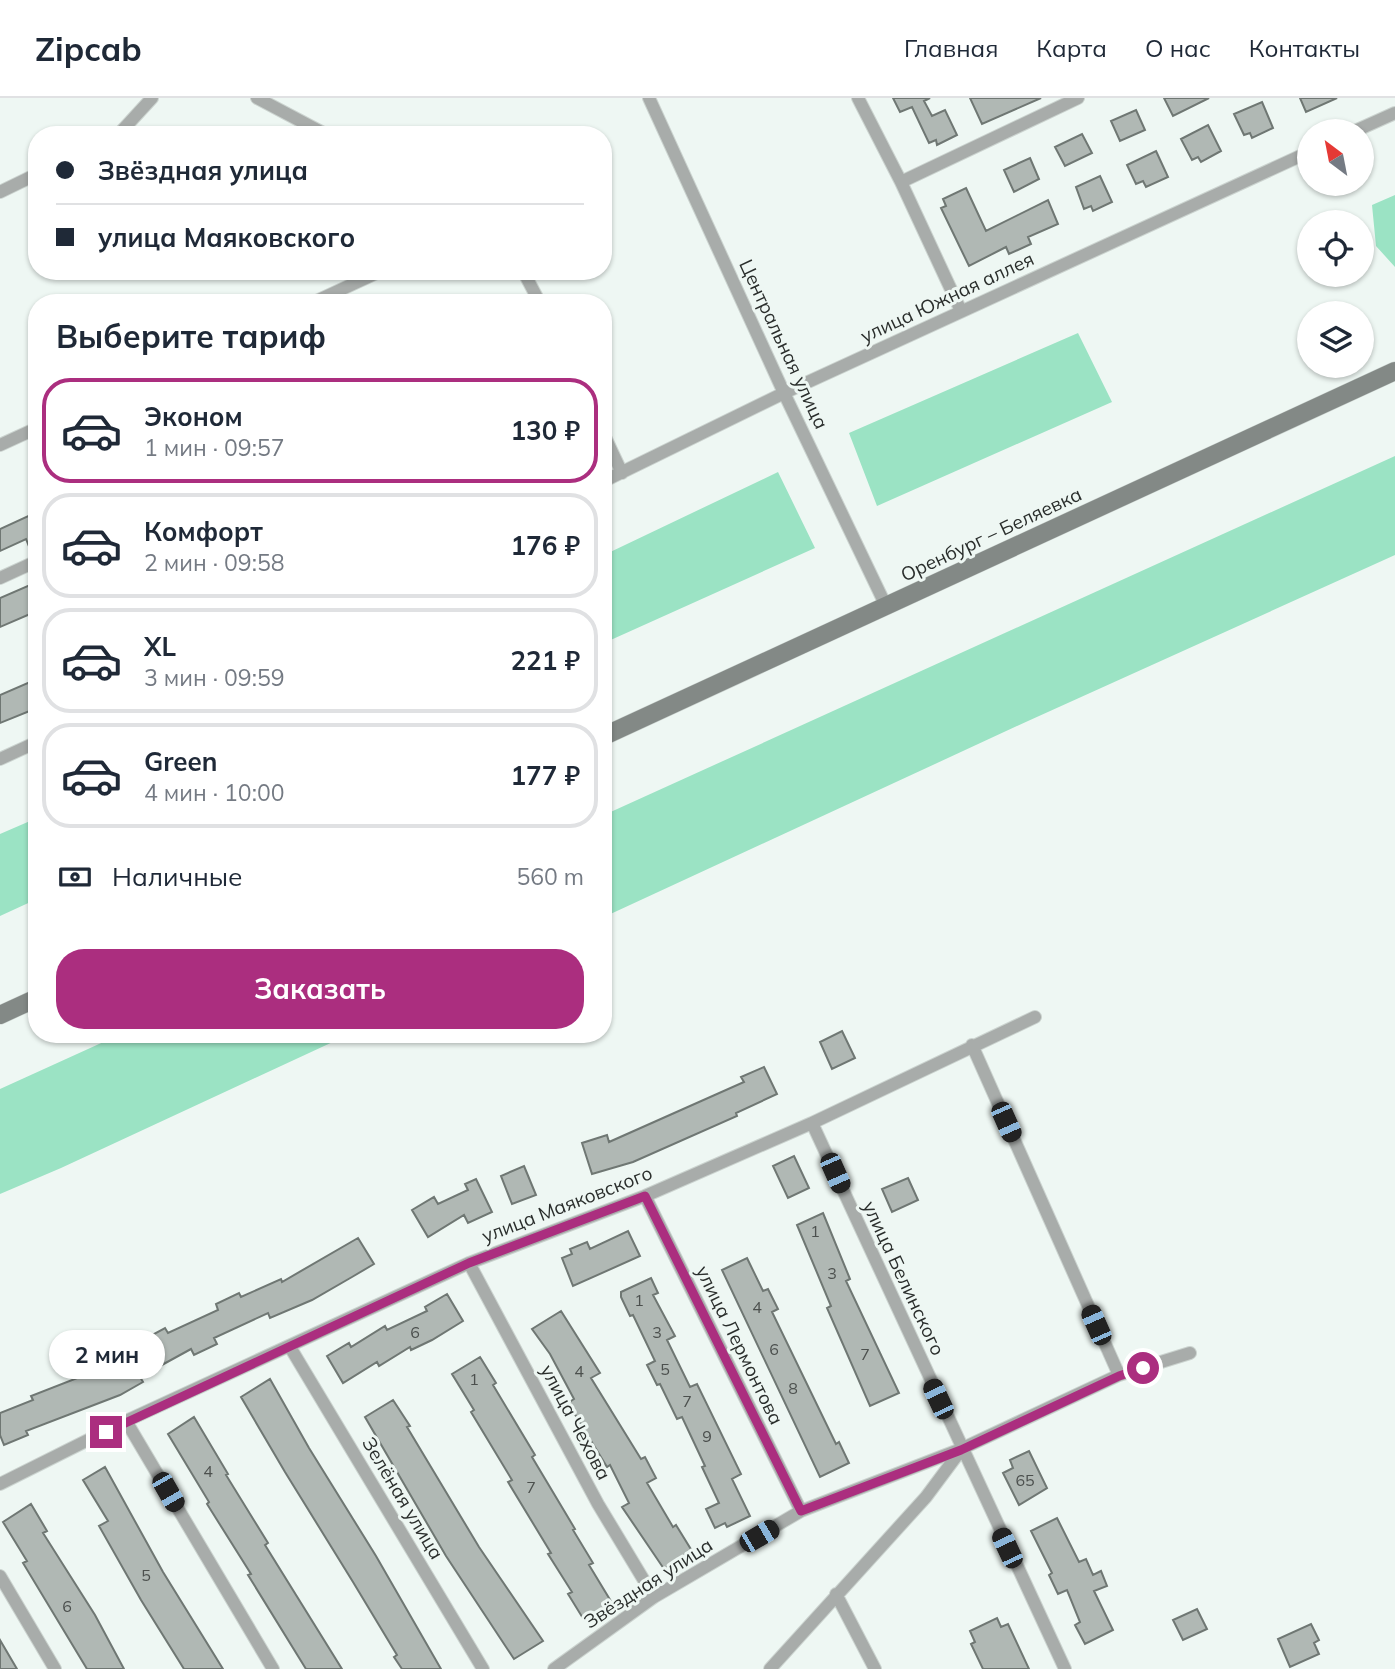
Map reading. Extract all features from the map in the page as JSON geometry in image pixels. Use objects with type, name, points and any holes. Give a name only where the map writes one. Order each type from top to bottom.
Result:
[{"type":"main road","name":"Оренбург – Беляевка","points":[[612,732],[1395,371]]},
{"type":"main road","points":[[0,1015],[28,1002]]},
{"type":"street","points":[[126,126],[152,98]]},
{"type":"street","points":[[257,98],[310,126]]},
{"type":"street","name":"Центральная улица","points":[[649,98],[886,606]]},
{"type":"street","points":[[859,98],[961,311]]},
{"type":"street","points":[[901,182],[1078,98]]},
{"type":"street","points":[[1374,122],[1395,113]]},
{"type":"street","name":"улица Южная аллея","points":[[612,477],[785,393],[1297,157]]},
{"type":"street","points":[[0,192],[28,178]]},
{"type":"street","points":[[332,294],[362,280]]},
{"type":"street","points":[[0,445],[28,432]]},
{"type":"street","points":[[612,452],[622,473]]},
{"type":"street","points":[[0,578],[28,565]]},
{"type":"street","points":[[0,759],[28,746]]},
{"type":"street","name":"улица Маяковского","points":[[0,1484],[126,1422],[469,1263],[645,1196],[811,1123],[1035,1017]]},
{"type":"street","points":[[972,1045],[1119,1376]]},
{"type":"street","name":"улица Белинского","points":[[811,1123],[1065,1669]]},
{"type":"street","name":"улица Лермонтова","points":[[645,1196],[801,1511]]},
{"type":"street","name":"улица Чехова","points":[[469,1263],[598,1504],[654,1597]]},
{"type":"street","name":"Зелёная улица","points":[[290,1347],[484,1669]]},
{"type":"street","name":"Звёздная улица","points":[[554,1669],[654,1597],[801,1511],[961,1450],[1119,1376],[1190,1353]]},
{"type":"street","points":[[126,1422],[273,1669]]},
{"type":"street","points":[[770,1669],[926,1496],[961,1450]]},
{"type":"street","points":[[0,1576],[55,1669]]},
{"type":"street","points":[[836,1594],[875,1669]]},
{"type":"green space","points":[[1395,195],[1395,267],[1376,246],[1372,205]]},
{"type":"green space","points":[[1078,333],[1112,402],[877,506],[849,433]]},
{"type":"green space","points":[[1395,456],[1395,555],[612,913],[612,811]]},
{"type":"green space","points":[[778,472],[815,548],[612,639],[612,551]]},
{"type":"green space","points":[[28,822],[28,903],[0,916],[0,834]]},
{"type":"green space","points":[[101,1043],[331,1043],[0,1194],[0,1089]]},
{"type":"building","points":[[893,98],[930,98],[924,101],[932,116],[945,110],[957,135],[937,145],[936,140],[929,143],[912,107],[900,112]]},
{"type":"building","points":[[970,98],[1041,98],[982,124]]},
{"type":"building","points":[[1164,98],[1209,98],[1173,116]]},
{"type":"building","points":[[1300,98],[1337,98],[1306,112]]},
{"type":"building","points":[[1262,102],[1273,128],[1252,138],[1250,133],[1244,135],[1234,114]]},
{"type":"building","points":[[1136,110],[1145,130],[1120,141],[1111,121]]},
{"type":"building","points":[[1208,125],[1221,151],[1201,162],[1198,157],[1192,160],[1181,139]]},
{"type":"building","points":[[1082,134],[1092,153],[1065,166],[1055,147]]},
{"type":"building","points":[[1156,151],[1168,177],[1146,187],[1143,181],[1136,184],[1127,165]]},
{"type":"building","points":[[1030,158],[1039,179],[1014,192],[1004,170]]},
{"type":"building","points":[[1100,176],[1112,202],[1093,211],[1091,206],[1084,209],[1076,187]]},
{"type":"building","points":[[966,188],[986,231],[1048,200],[1058,224],[1028,237],[1031,244],[1009,254],[1006,247],[969,266],[941,208],[946,206],[943,199]]},
{"type":"building","points":[[28,516],[28,544],[26,539],[0,551],[0,529]]},
{"type":"building","points":[[28,586],[28,615],[0,627],[0,598]]},
{"type":"building","points":[[28,683],[28,712],[0,723],[0,695]]},
{"type":"building","points":[[842,1031],[855,1058],[832,1069],[820,1042]]},
{"type":"building","points":[[764,1067],[777,1094],[736,1113],[737,1116],[633,1162],[592,1174],[582,1143],[607,1135],[609,1142],[744,1082],[741,1077]]},
{"type":"building","points":[[794,1156],[809,1188],[788,1198],[773,1166]]},
{"type":"building","points":[[524,1166],[536,1195],[512,1204],[501,1176]]},
{"type":"building","points":[[908,1178],[918,1200],[892,1212],[882,1189]]},
{"type":"building","points":[[476,1179],[492,1212],[468,1223],[464,1215],[428,1237],[412,1210],[434,1197],[438,1204],[468,1190],[465,1184]]},
{"type":"building","points":[[823,1213],[850,1279],[846,1281],[899,1393],[870,1406],[827,1308],[831,1306],[797,1225]]},
{"type":"building","points":[[628,1231],[640,1256],[573,1286],[562,1258],[572,1254],[570,1249],[587,1242],[590,1249]]},
{"type":"building","points":[[358,1238],[374,1264],[352,1277],[312,1300],[270,1318],[268,1313],[214,1338],[217,1344],[194,1355],[191,1349],[140,1377],[143,1382],[120,1395],[26,1431],[28,1435],[4,1445],[0,1435],[0,1413],[33,1400],[31,1396],[90,1373],[91,1375],[146,1346],[143,1340],[165,1328],[168,1333],[218,1310],[216,1304],[239,1293],[241,1297],[281,1279],[282,1282]]},
{"type":"building","points":[[747,1258],[763,1291],[768,1289],[778,1309],[772,1312],[836,1444],[839,1442],[849,1463],[820,1477],[722,1270]]},
{"type":"building","points":[[651,1278],[658,1293],[653,1295],[675,1336],[667,1340],[690,1387],[697,1384],[741,1474],[732,1479],[750,1516],[727,1527],[725,1523],[715,1528],[706,1509],[719,1503],[702,1467],[705,1466],[682,1417],[677,1419],[660,1384],[657,1385],[647,1365],[655,1361],[633,1315],[630,1316],[621,1297],[621,1292]]},
{"type":"building","points":[[447,1294],[463,1321],[432,1340],[411,1350],[410,1347],[379,1366],[377,1362],[343,1383],[327,1356],[349,1343],[351,1347],[385,1326],[387,1330],[427,1311],[425,1307]]},
{"type":"building","points":[[561,1311],[600,1373],[591,1378],[641,1459],[645,1457],[656,1478],[647,1483],[673,1527],[676,1525],[692,1551],[664,1569],[622,1507],[629,1503],[610,1465],[607,1467],[568,1403],[574,1399],[550,1354],[532,1329]]},
{"type":"building","points":[[480,1357],[496,1383],[493,1385],[535,1455],[532,1457],[575,1529],[573,1530],[593,1563],[589,1565],[612,1603],[584,1620],[568,1594],[572,1592],[548,1554],[551,1553],[508,1482],[512,1480],[471,1412],[474,1410],[452,1374]]},
{"type":"building","points":[[270,1379],[441,1669],[402,1669],[394,1657],[397,1655],[241,1397]]},
{"type":"building","points":[[393,1400],[479,1547],[543,1641],[514,1659],[446,1556],[365,1417]]},
{"type":"building","points":[[194,1417],[268,1543],[265,1545],[342,1669],[306,1669],[248,1575],[251,1574],[207,1504],[209,1502],[168,1434]]},
{"type":"building","points":[[1029,1451],[1047,1488],[1019,1505],[1003,1473],[1013,1468],[1010,1460]]},
{"type":"building","points":[[105,1467],[163,1572],[223,1669],[184,1669],[141,1600],[99,1526],[108,1521],[83,1480]]},
{"type":"building","points":[[31,1504],[47,1531],[43,1533],[95,1615],[124,1669],[87,1669],[23,1563],[27,1561],[3,1522]]},
{"type":"building","points":[[1057,1518],[1079,1562],[1086,1559],[1093,1575],[1101,1571],[1107,1586],[1094,1591],[1113,1630],[1085,1644],[1075,1625],[1080,1622],[1067,1590],[1058,1594],[1049,1575],[1052,1573],[1031,1531]]},
{"type":"building","points":[[1197,1609],[1207,1629],[1183,1640],[1173,1620]]},
{"type":"building","points":[[997,1618],[1001,1627],[1008,1624],[1029,1669],[983,1669],[971,1644],[975,1642],[970,1631]]},
{"type":"building","points":[[1311,1624],[1319,1640],[1314,1643],[1319,1654],[1290,1667],[1278,1639]]},
{"type":"building","points":[[0,1640],[17,1669],[0,1669]]},
{"type":"route","points":[[106,1432],[469,1263],[645,1196],[801,1511],[961,1450],[1119,1376],[1143,1368]]}]
